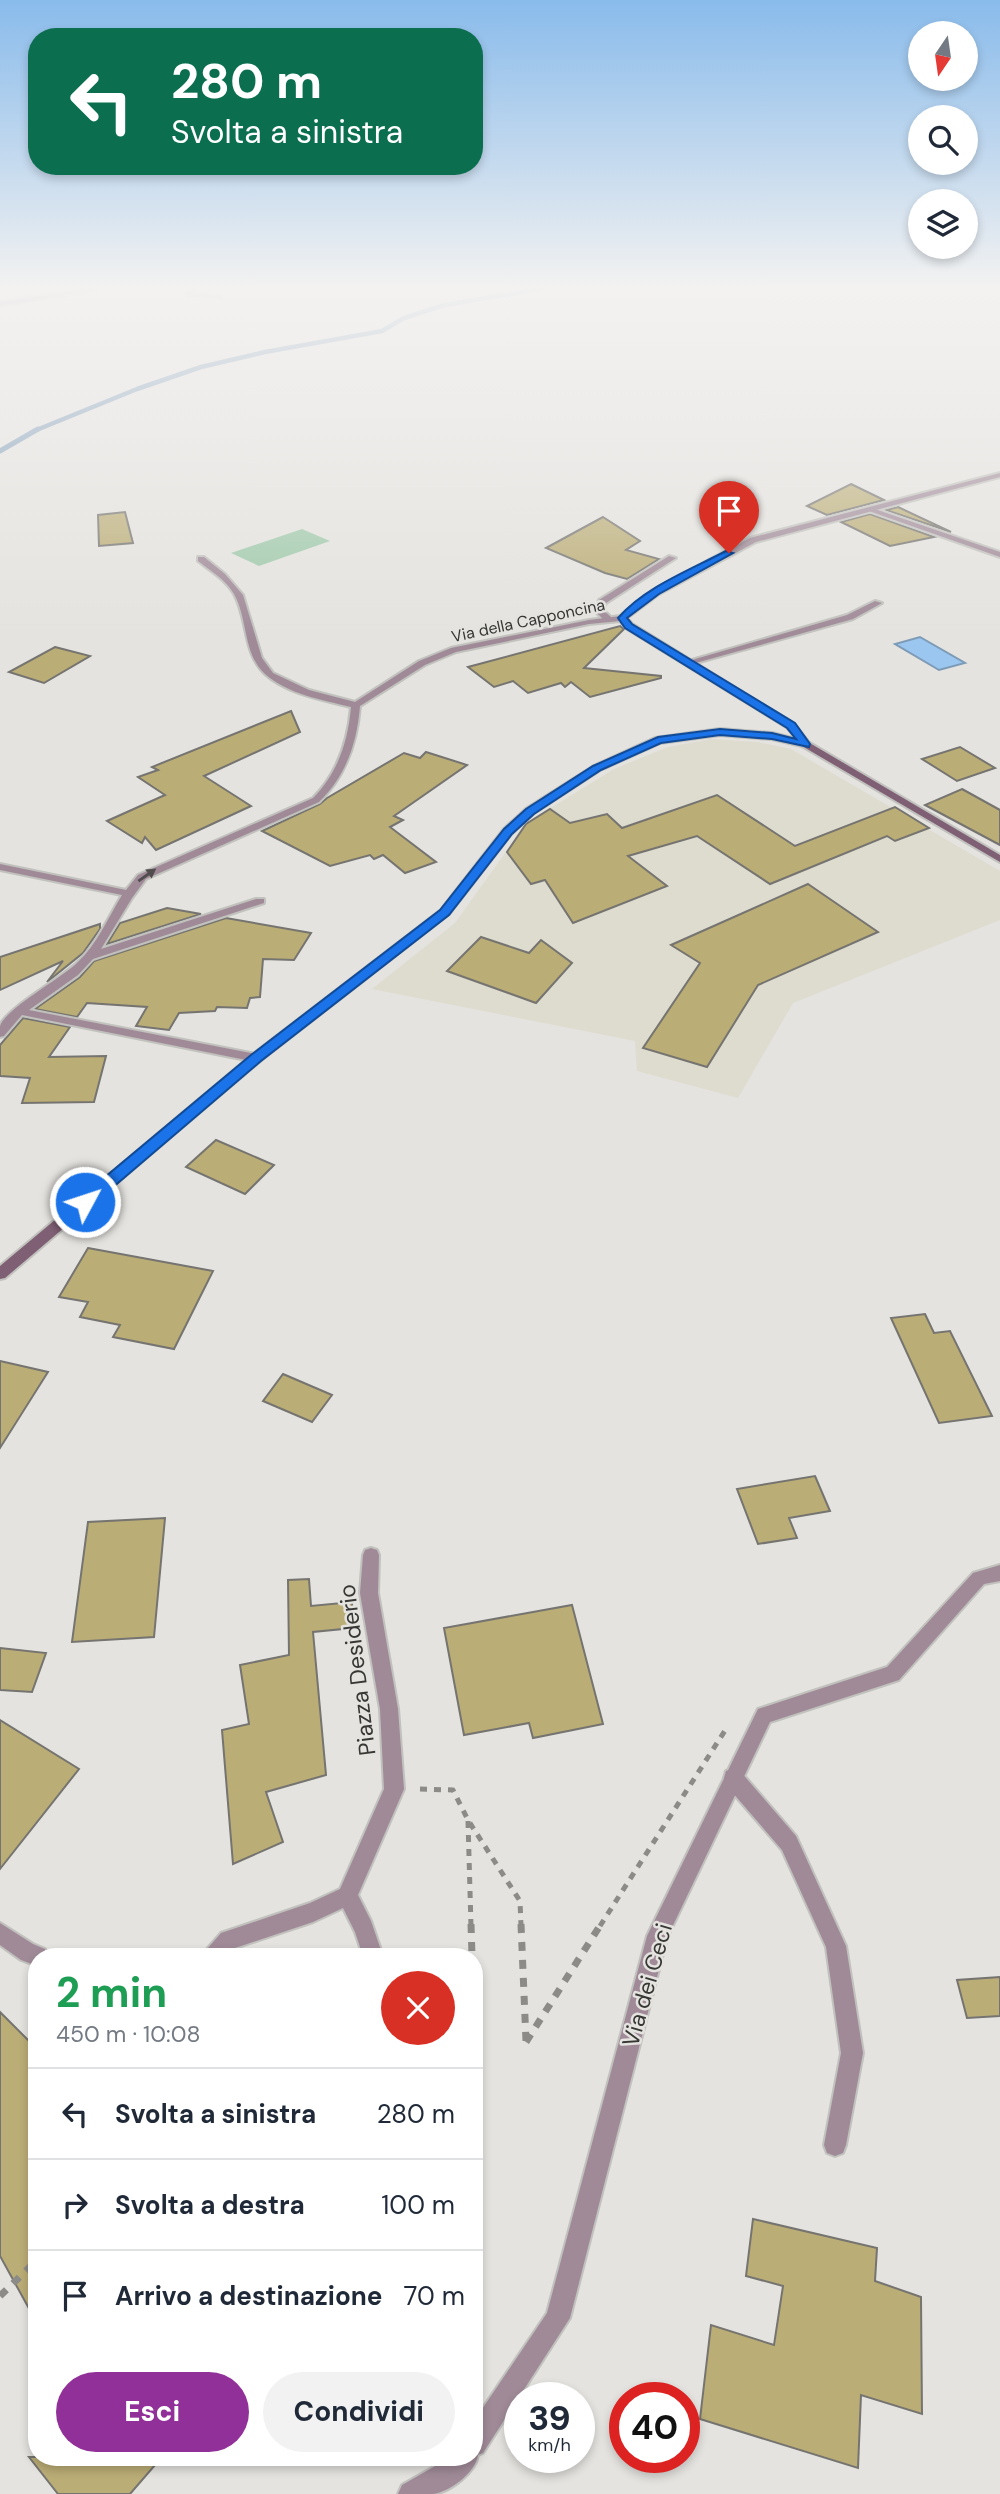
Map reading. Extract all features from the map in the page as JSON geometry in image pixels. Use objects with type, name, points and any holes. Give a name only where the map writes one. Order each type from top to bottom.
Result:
[{"type":"street","name":"Via della Capponcina","points":[[356,705],[422,663],[454,650],[622,618],[656,592],[753,540],[1000,475]]},
{"type":"street","points":[[872,509],[1000,555]]},
{"type":"street","points":[[608,619],[599,610],[603,602],[672,558]]},
{"type":"street","points":[[1,1030],[18,1011],[63,981],[88,957],[113,923],[126,894],[142,877],[157,868],[316,800],[326,792],[346,755],[355,725],[356,705],[318,696],[267,671],[262,666],[236,593],[201,559]]},
{"type":"street","points":[[689,662],[850,617],[878,603]]},
{"type":"street","points":[[622,618],[629,626],[791,726],[805,744]]},
{"type":"street","points":[[0,1275],[256,1058],[444,912],[508,831],[530,811],[597,768],[658,740],[720,732],[772,736],[805,744],[1000,859]]},
{"type":"street","points":[[0,867],[126,894]]},
{"type":"street","points":[[88,957],[260,901]]},
{"type":"street","points":[[18,1011],[256,1058]]},
{"type":"street","name":"Piazza Desiderio","points":[[347,1896],[394,1789],[389,1709],[369,1593],[371,1555]]},
{"type":"street","name":"Via dei Ceci","points":[[483,2430],[558,2318],[657,1936],[764,1715],[893,1674],[979,1578],[1000,1573]]},
{"type":"street","points":[[733,1779],[789,1843],[836,1946],[852,2053],[835,2145]]},
{"type":"street","points":[[221,1948],[228,1940],[313,1912],[347,1896],[364,1928],[370,1948]]},
{"type":"street","points":[[0,1933],[28,1953]]},
{"type":"street","points":[[411,2494],[460,2466]]},
{"type":"path","points":[[394,1789],[453,1790],[468,1820],[520,1900],[526,2042]]},
{"type":"path","points":[[468,1820],[472,1948]]},
{"type":"path","points":[[0,2296],[28,2269]]},
{"type":"shaded area","points":[[711,739],[757,742],[791,749],[1000,871],[1000,920],[793,1003],[738,1098],[637,1071],[635,1041],[372,989],[455,923],[513,842],[533,819],[614,769],[668,747]]},
{"type":"green space","points":[[302,529],[330,541],[259,566],[231,553]]},
{"type":"water","points":[[920,637],[965,663],[939,670],[895,644]]},
{"type":"building","points":[[851,484],[884,500],[827,515],[807,506]]},
{"type":"building","points":[[898,507],[951,532],[886,510]]},
{"type":"building","points":[[125,512],[133,543],[99,546],[98,515]]},
{"type":"building","points":[[870,514],[934,537],[890,546],[841,522]]},
{"type":"building","points":[[603,517],[640,541],[626,550],[659,559],[627,579],[605,573],[546,548]]},
{"type":"building","points":[[620,626],[624,629],[584,668],[661,678],[590,697],[571,682],[565,687],[561,683],[528,693],[513,681],[494,687],[468,667]]},
{"type":"building","points":[[55,647],[90,656],[44,683],[9,672]]},
{"type":"building","points":[[291,711],[300,732],[204,776],[251,806],[156,850],[145,837],[142,843],[107,821],[165,795],[138,777],[158,770],[152,767]]},
{"type":"building","points":[[960,747],[995,768],[957,781],[922,759]]},
{"type":"building","points":[[426,752],[467,765],[394,816],[403,820],[390,827],[436,862],[405,873],[383,855],[374,859],[370,855],[330,866],[262,831],[320,804],[404,753],[420,758]]},
{"type":"building","points":[[962,789],[1000,810],[1000,845],[925,805]]},
{"type":"building","points":[[717,795],[795,846],[895,807],[929,828],[895,841],[887,836],[770,884],[697,836],[628,856],[667,886],[573,923],[545,880],[531,884],[507,852],[526,824],[550,809],[570,823],[607,814],[622,828]]},
{"type":"building","points":[[808,884],[878,932],[758,985],[707,1067],[643,1048],[700,963],[671,945]]},
{"type":"building","points":[[167,908],[201,914],[107,944],[120,923]]},
{"type":"building","points":[[226,918],[311,933],[294,960],[263,959],[260,997],[250,998],[247,1008],[217,1007],[215,1011],[179,1013],[169,1030],[136,1026],[147,1007],[87,1003],[77,1017],[35,1009],[80,977],[94,961]]},
{"type":"building","points":[[100,924],[100,929],[83,953],[47,982],[63,961],[0,990],[0,957]]},
{"type":"building","points":[[481,937],[529,953],[541,940],[572,963],[536,1003],[447,971]]},
{"type":"building","points":[[23,1018],[70,1027],[49,1057],[106,1056],[94,1102],[22,1103],[30,1078],[0,1076],[0,1045]]},
{"type":"building","points":[[216,1140],[274,1165],[245,1194],[186,1167]]},
{"type":"building","points":[[88,1248],[213,1271],[174,1349],[113,1337],[120,1325],[80,1317],[88,1302],[59,1297]]},
{"type":"building","points":[[925,1314],[934,1333],[950,1331],[992,1416],[939,1423],[891,1318]]},
{"type":"building","points":[[0,1361],[48,1372],[0,1448]]},
{"type":"building","points":[[283,1374],[332,1395],[312,1422],[263,1401]]},
{"type":"building","points":[[815,1476],[830,1511],[789,1518],[797,1538],[758,1544],[737,1489]]},
{"type":"building","points":[[165,1518],[154,1637],[72,1642],[88,1522]]},
{"type":"building","points":[[309,1579],[311,1606],[352,1602],[353,1628],[313,1632],[326,1775],[266,1792],[283,1842],[233,1864],[222,1730],[249,1724],[240,1665],[289,1655],[288,1580]]},
{"type":"building","points":[[572,1605],[603,1724],[533,1738],[529,1723],[464,1735],[444,1628]]},
{"type":"building","points":[[0,1648],[46,1653],[32,1692],[0,1690]]},
{"type":"building","points":[[0,1720],[79,1769],[0,1869]]},
{"type":"building","points":[[1000,1977],[1000,2016],[967,2018],[957,1980]]},
{"type":"building","points":[[0,2012],[28,2040],[28,2307],[0,2256]]},
{"type":"building","points":[[753,2219],[877,2248],[875,2281],[921,2297],[922,2414],[861,2395],[858,2468],[700,2419],[711,2325],[774,2345],[783,2286],[746,2276]]},
{"type":"building","points":[[36,2466],[154,2466],[130,2494],[58,2494]]},
{"type":"waterway","points":[[36,430],[97,405]]},
{"type":"waterway","points":[[0,451],[36,430]]},
{"type":"route","points":[[85,1202],[256,1058],[416,936],[444,912],[508,831],[530,811],[597,768],[658,740],[720,732],[772,736],[805,744],[791,726],[629,626],[622,618],[656,592],[729,553]]}]
